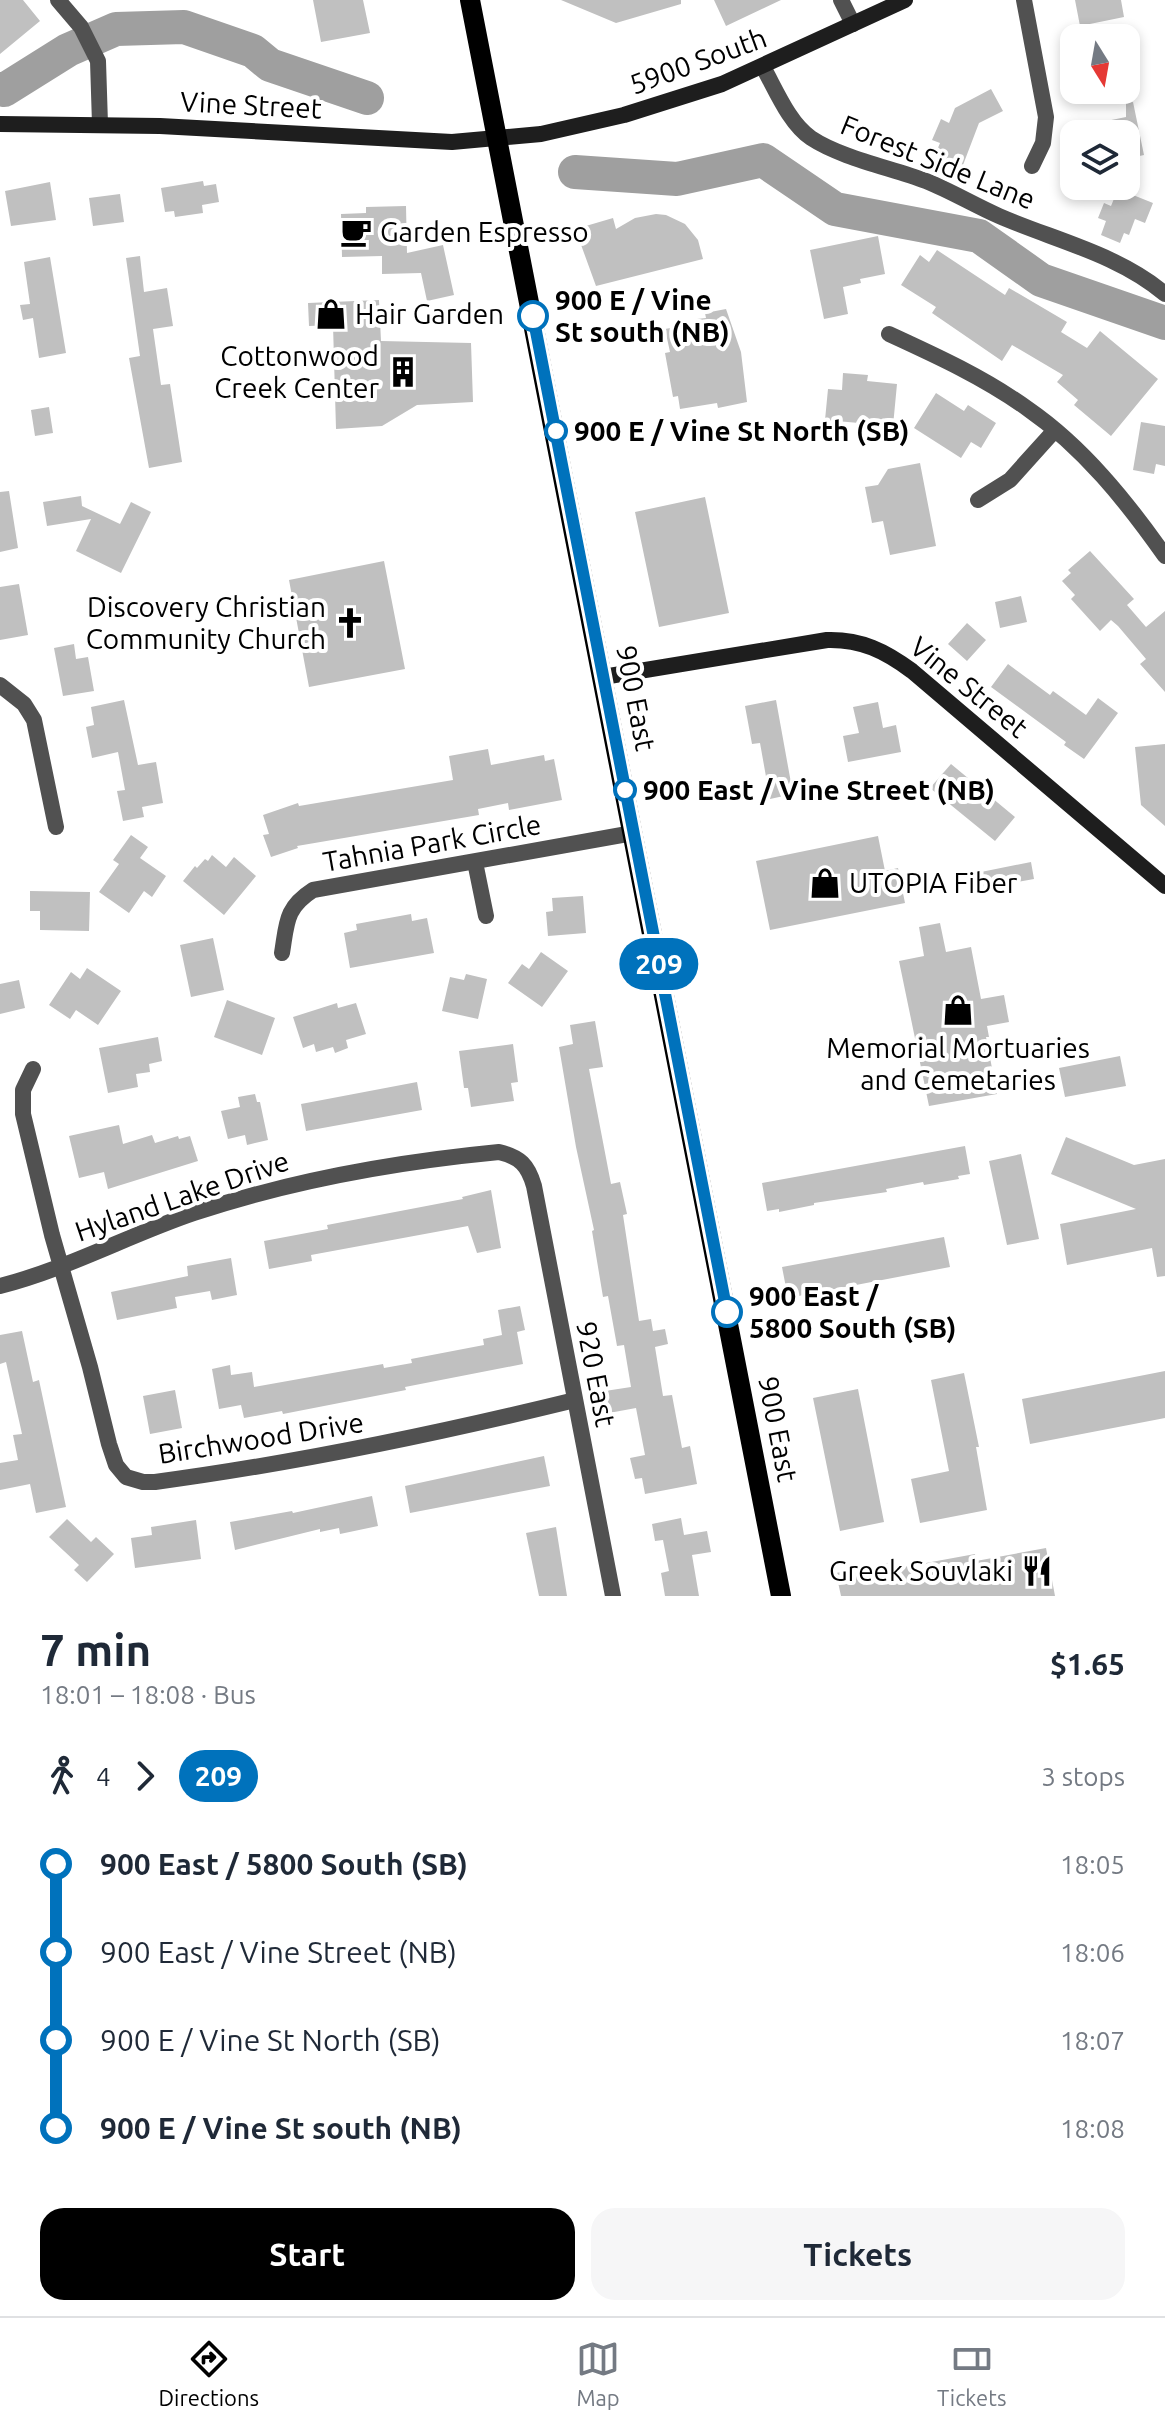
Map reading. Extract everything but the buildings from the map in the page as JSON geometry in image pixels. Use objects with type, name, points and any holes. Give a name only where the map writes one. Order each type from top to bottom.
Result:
[{"type":"main road","name":"900 East","points":[[470,0],[781,1596]]},
{"type":"street","points":[[58,0],[81,27],[96,57],[100,73],[100,124]]},
{"type":"street","points":[[841,0],[853,24]]},
{"type":"street","name":"5900 South","points":[[499,140],[624,115],[722,84],[905,0]]},
{"type":"street","points":[[1024,0],[1046,117],[1043,143],[1032,166]]},
{"type":"street","name":"Forest Side Lane","points":[[763,67],[793,118],[810,138],[851,156],[929,182],[999,216],[1085,248],[1118,264],[1165,294]]},
{"type":"street","name":"Vine Street","points":[[0,124],[100,124],[452,142],[499,140]]},
{"type":"street","points":[[889,334],[979,378],[1055,430],[1159,533],[1165,556]]},
{"type":"street","points":[[978,500],[1010,480],[1055,430]]},
{"type":"street","name":"Vine Street","points":[[603,677],[827,640],[852,641],[876,647],[912,671],[1165,886]]},
{"type":"street","points":[[0,685],[24,704],[34,720],[56,827]]},
{"type":"street","name":"Tahnia Park Circle","points":[[282,953],[289,913],[298,900],[313,890],[633,833]]},
{"type":"street","points":[[475,862],[486,916]]},
{"type":"street","name":"Birchwood Drive","points":[[33,1069],[23,1090],[23,1114],[52,1235],[116,1465],[126,1477],[143,1482],[182,1478],[343,1453],[575,1400]]},
{"type":"street","name":"Hyland Lake Drive","points":[[0,1286],[62,1266],[194,1213],[288,1184],[397,1163],[484,1153],[499,1152],[524,1163]]},
{"type":"street","name":"920 East","points":[[524,1163],[534,1186],[613,1596]]},
{"type":"waterway","points":[[0,89],[4,90],[68,50],[116,29],[184,27],[253,51],[270,65],[367,98]]},
{"type":"waterway","points":[[575,172],[677,179],[763,160],[835,209],[979,236],[1041,280],[1165,323]]},
{"type":"bus line","name":"209","points":[[533,316],[727,1312]]},
{"type":"place","name":"Garden Espresso","points":[[356,232]]},
{"type":"place","name":"Hair Garden","points":[[331,314]]},
{"type":"place","name":"900 E / Vine St south (NB)","points":[[533,316]]},
{"type":"place","name":"Cottonwood Creek Center","points":[[403,372]]},
{"type":"place","name":"900 E / Vine St North (SB)","points":[[556,431]]},
{"type":"place","name":"Discovery Christian Community Church","points":[[350,623]]},
{"type":"place","name":"900 East / Vine Street (NB)","points":[[625,790]]},
{"type":"place","name":"UTOPIA Fiber","points":[[825,883]]},
{"type":"place","name":"Memorial Mortuaries and Cemetaries","points":[[958,1010]]},
{"type":"place","name":"900 East / 5800 South (SB)","points":[[727,1312]]},
{"type":"place","name":"Greek Souvlaki","points":[[1037,1571]]}]
